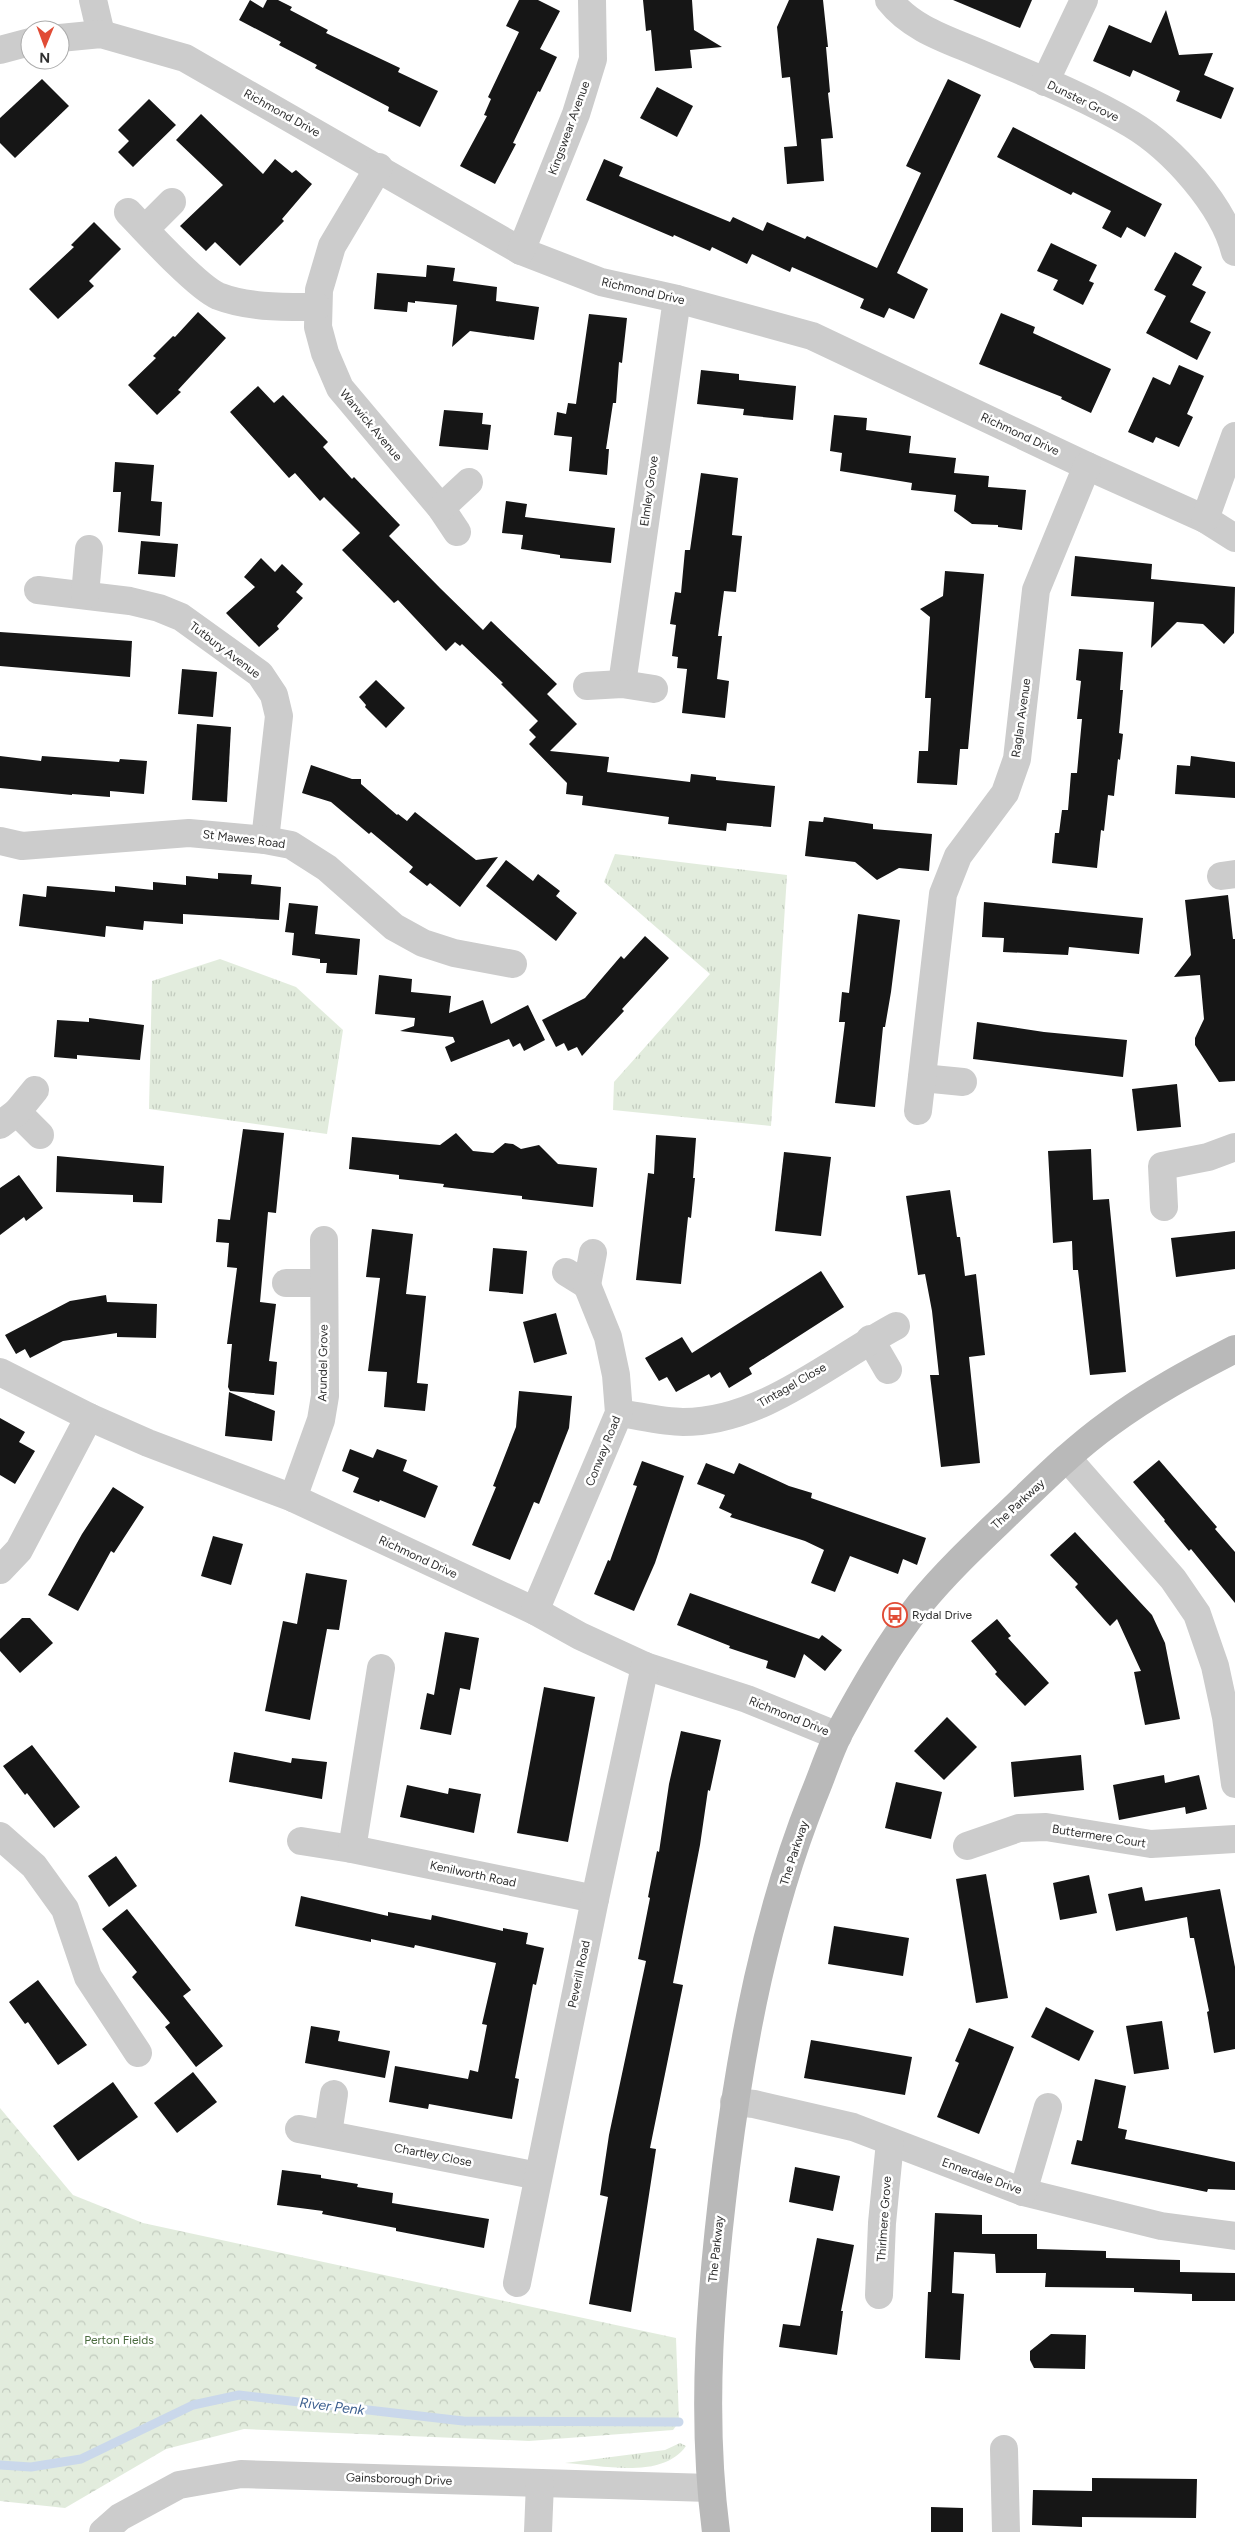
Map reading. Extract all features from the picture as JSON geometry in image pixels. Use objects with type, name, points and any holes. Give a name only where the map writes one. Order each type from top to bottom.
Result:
[{"type":"street","points":[[92,0],[101,34]]},
{"type":"street","name":"Kingswear Avenue","points":[[521,250],[576,114],[593,59],[592,0]]},
{"type":"street","name":"Dunster Grove","points":[[889,0],[913,24],[1045,82],[1132,124],[1156,142],[1193,179],[1214,205],[1235,252]]},
{"type":"street","points":[[1045,82],[1084,0]]},
{"type":"street","name":"Richmond Drive","points":[[70,37],[101,34],[184,58],[379,167],[521,250],[601,282],[677,299],[812,336],[1204,519],[1235,538]]},
{"type":"street","points":[[0,50],[20,45]]},
{"type":"street","name":"Warwick Avenue","points":[[379,167],[332,246],[323,269],[317,307],[318,327],[325,353],[340,388],[440,508],[457,532]]},
{"type":"street","points":[[172,202],[136,221],[202,285],[217,295],[273,307],[317,307]]},
{"type":"street","name":"Elmley Grove","points":[[622,684],[677,299]]},
{"type":"street","points":[[1204,519],[1235,436]]},
{"type":"street","name":"Raglan Avenue","points":[[918,1111],[943,894],[958,856],[1005,793],[1017,759],[1036,590],[1087,466]]},
{"type":"street","points":[[440,508],[469,482]]},
{"type":"street","points":[[85,595],[89,549]]},
{"type":"street","name":"Tutbury Avenue","points":[[38,590],[130,600],[159,608],[181,617],[260,674],[274,695],[279,716],[265,840]]},
{"type":"street","points":[[587,686],[622,684],[654,689]]},
{"type":"street","name":"St Mawes Road","points":[[0,841],[22,846],[189,833],[265,840],[291,845],[327,868],[394,927],[423,943],[454,953],[512,964]]},
{"type":"street","points":[[922,1078],[963,1082]]},
{"type":"street","points":[[35,1090],[9,1119],[40,1135]]},
{"type":"street","points":[[1164,1207],[1162,1166],[1208,1157],[1235,1147]]},
{"type":"street","name":"Arundel Grove","points":[[293,1498],[321,1420],[325,1396],[324,1240]]},
{"type":"street","name":"Conway Road","points":[[534,1611],[619,1413],[616,1375],[608,1336],[577,1278],[594,1253]]},
{"type":"street","points":[[286,1283],[324,1283]]},
{"type":"street","name":"Tintagel Close","points":[[619,1413],[683,1422],[731,1417],[769,1401],[870,1339],[896,1326]]},
{"type":"street","points":[[870,1339],[888,1370]]},
{"type":"street","name":"The Parkway","points":[[716,2532],[710,2488],[708,2389],[710,2316],[713,2268],[734,2102],[769,1932],[798,1835],[838,1736],[881,1662],[919,1606],[962,1557],[1067,1458],[1110,1423],[1155,1393],[1235,1349]]},
{"type":"street","name":"Richmond Drive","points":[[0,1372],[89,1417],[148,1443],[293,1498],[534,1611],[580,1636],[645,1666],[747,1699],[838,1736]]},
{"type":"street","points":[[0,1570],[19,1550],[89,1417]]},
{"type":"street","points":[[1067,1458],[1142,1542],[1186,1596],[1204,1634],[1231,1716],[1235,1784]]},
{"type":"street","name":"Peverill Road","points":[[517,2283],[645,1666]]},
{"type":"street","points":[[352,1849],[381,1668]]},
{"type":"street","name":"Buttermere Court","points":[[967,1846],[1019,1828],[1046,1827],[1151,1844],[1235,1839]]},
{"type":"street","points":[[0,1836],[34,1866],[65,1909],[88,1977],[138,2053]]},
{"type":"street","name":"Kenilworth Road","points":[[301,1841],[352,1849],[595,1900]]},
{"type":"street","points":[[328,2134],[334,2094]]},
{"type":"street","name":"Ennerdale Drive","points":[[734,2102],[754,2104],[853,2127],[1023,2192],[1161,2226],[1235,2236]]},
{"type":"street","points":[[1023,2192],[1048,2107]]},
{"type":"street","name":"Chartley Close","points":[[299,2128],[538,2176]]},
{"type":"street","name":"Thirlmere Grove","points":[[879,2295],[882,2223],[890,2142]]},
{"type":"street","points":[[1004,2449],[1006,2532]]},
{"type":"street","name":"Gainsborough Drive","points":[[103,2532],[120,2517],[179,2486],[241,2474],[710,2488]]},
{"type":"street","points":[[538,2532],[540,2483]]},
{"type":"green space","points":[[615,854],[787,875],[771,1126],[613,1110],[614,1082],[710,974],[604,882]]},
{"type":"green space","points":[[220,959],[296,987],[343,1030],[327,1134],[149,1109],[152,981]]},
{"type":"green space","name":"Perton Fields","points":[[0,2108],[73,2195],[143,2223],[676,2338],[679,2422],[673,2430],[529,2441],[244,2429],[166,2449],[65,2508],[0,2501]]},
{"type":"green space","points":[[680,2443],[686,2446],[675,2457],[647,2467],[630,2468],[565,2463],[665,2450]]},
{"type":"building","points":[[250,0],[263,8],[267,0],[278,0],[292,7],[290,10],[328,30],[326,33],[400,68],[398,72],[438,91],[420,127],[388,111],[389,107],[315,68],[317,65],[279,45],[281,42],[239,20]]},
{"type":"building","points":[[519,0],[538,0],[560,11],[540,49],[557,57],[540,92],[538,91],[513,143],[516,144],[495,184],[460,166],[487,116],[484,115],[491,99],[488,97],[519,32],[506,26]]},
{"type":"building","points":[[643,0],[692,0],[694,30],[722,47],[690,50],[692,68],[655,71],[651,30],[646,31]]},
{"type":"building","points":[[789,0],[823,0],[828,47],[826,47],[830,92],[828,93],[833,138],[821,139],[824,181],[787,184],[784,147],[797,146],[790,77],[782,78],[777,27]]},
{"type":"building","points":[[953,0],[1032,0],[1020,28]]},
{"type":"building","points":[[1166,10],[1179,55],[1213,53],[1204,75],[1234,88],[1221,119],[1176,101],[1180,91],[1133,70],[1130,77],[1093,61],[1109,25],[1151,43]]},
{"type":"building","points":[[42,79],[69,106],[15,158],[0,143],[0,118]]},
{"type":"building","points":[[948,79],[981,95],[897,273],[928,289],[914,319],[889,308],[884,318],[860,308],[864,299],[792,267],[790,272],[752,254],[747,264],[712,247],[710,251],[586,200],[604,159],[623,167],[619,176],[730,222],[733,217],[763,231],[767,222],[805,239],[807,236],[877,268],[921,173],[906,166]]},
{"type":"building","points":[[657,87],[693,106],[677,137],[640,118]]},
{"type":"building","points":[[149,99],[176,125],[133,167],[118,152],[129,141],[118,130]]},
{"type":"building","points":[[201,114],[263,174],[275,159],[292,173],[296,170],[312,184],[282,219],[284,221],[240,266],[215,242],[206,251],[180,226],[223,185],[176,140]]},
{"type":"building","points":[[1013,127],[1162,204],[1145,237],[1127,227],[1121,238],[1102,228],[1111,211],[1073,192],[1071,195],[997,157]]},
{"type":"building","points":[[94,222],[121,249],[89,281],[94,286],[58,319],[29,289],[74,247],[71,245]]},
{"type":"building","points":[[1051,243],[1097,265],[1089,281],[1094,283],[1083,305],[1053,290],[1058,280],[1037,271]]},
{"type":"building","points":[[1175,252],[1202,267],[1192,285],[1206,292],[1190,322],[1211,332],[1197,360],[1146,333],[1166,296],[1154,290]]},
{"type":"building","points":[[427,265],[455,268],[453,281],[497,287],[496,301],[539,307],[534,340],[470,331],[452,347],[457,305],[415,301],[415,303],[408,302],[407,312],[374,309],[377,273],[426,277]]},
{"type":"building","points":[[198,312],[226,338],[178,390],[181,392],[157,415],[128,385],[156,358],[153,356],[173,336],[175,337]]},
{"type":"building","points":[[1001,313],[1035,327],[1033,333],[1111,369],[1091,413],[1061,399],[1062,397],[979,364]]},
{"type":"building","points":[[589,314],[627,318],[622,363],[619,362],[616,403],[613,403],[606,449],[609,449],[607,475],[569,471],[572,437],[554,435],[557,412],[566,414],[568,403],[576,404]]},
{"type":"building","points":[[1179,365],[1204,376],[1187,414],[1193,417],[1179,447],[1156,437],[1153,443],[1128,432],[1153,377],[1170,385]]},
{"type":"building","points":[[701,370],[739,374],[739,380],[796,386],[793,420],[743,415],[744,409],[697,404]]},
{"type":"building","points":[[258,386],[274,403],[283,395],[328,442],[323,447],[352,479],[354,477],[400,525],[389,536],[440,588],[483,630],[491,621],[557,684],[547,694],[577,724],[550,751],[609,757],[607,772],[690,782],[691,774],[716,777],[716,780],[775,786],[771,827],[727,823],[726,831],[668,824],[669,817],[582,805],[583,796],[566,794],[567,783],[529,744],[536,737],[529,730],[538,721],[501,684],[503,683],[462,644],[460,646],[455,642],[446,651],[398,600],[394,603],[342,550],[360,533],[324,497],[320,501],[295,473],[289,478],[230,412]]},
{"type":"building","points":[[444,410],[483,413],[482,424],[491,425],[488,450],[439,446]]},
{"type":"building","points":[[834,415],[867,418],[866,430],[911,436],[909,453],[956,458],[954,473],[989,476],[988,487],[1026,490],[1022,530],[998,527],[998,525],[972,524],[954,511],[956,495],[911,490],[912,483],[840,471],[842,453],[830,451]]},
{"type":"building","points":[[115,462],[154,465],[151,501],[162,502],[160,536],[118,532],[121,492],[113,492]]},
{"type":"building","points":[[701,473],[738,478],[732,535],[742,536],[736,592],[724,591],[718,636],[722,636],[717,679],[729,681],[725,718],[682,713],[687,669],[677,668],[678,657],[672,656],[676,625],[670,624],[675,592],[681,593],[685,550],[690,550]]},
{"type":"building","points":[[506,501],[527,504],[525,517],[615,528],[611,563],[560,558],[560,555],[521,549],[523,535],[502,533]]},
{"type":"building","points":[[141,541],[178,544],[175,577],[138,574]]},
{"type":"building","points":[[1075,556],[1152,564],[1151,579],[1235,587],[1234,633],[1224,644],[1203,624],[1177,622],[1151,648],[1154,602],[1071,596]]},
{"type":"building","points":[[261,558],[275,572],[282,564],[303,584],[296,592],[303,598],[277,626],[279,629],[259,647],[226,613],[255,587],[244,577]]},
{"type":"building","points":[[945,571],[984,574],[968,749],[960,749],[957,785],[917,783],[919,751],[928,751],[931,698],[925,698],[930,617],[920,609],[943,596]]},
{"type":"building","points":[[0,632],[132,641],[130,677],[0,666]]},
{"type":"building","points":[[1079,649],[1123,652],[1120,690],[1123,690],[1119,733],[1123,734],[1120,760],[1118,759],[1114,796],[1108,795],[1104,831],[1101,830],[1097,868],[1052,863],[1055,833],[1059,833],[1062,810],[1068,810],[1071,773],[1077,773],[1082,719],[1077,719],[1081,681],[1076,680]]},
{"type":"building","points":[[182,669],[217,672],[213,717],[178,714]]},
{"type":"building","points":[[376,680],[405,708],[386,728],[365,707],[366,705],[359,697]]},
{"type":"building","points":[[197,724],[231,727],[227,802],[192,800]]},
{"type":"building","points":[[0,756],[41,761],[42,756],[119,762],[120,759],[147,761],[144,794],[110,791],[110,797],[0,788]]},
{"type":"building","points":[[1191,756],[1235,762],[1235,798],[1175,794],[1177,765],[1190,766]]},
{"type":"building","points":[[311,765],[352,779],[361,779],[361,784],[397,815],[407,821],[415,812],[476,860],[498,857],[460,907],[430,883],[427,886],[409,872],[413,867],[331,802],[302,793]]},
{"type":"building","points":[[824,817],[873,824],[873,829],[932,834],[929,871],[899,868],[877,880],[855,862],[805,856],[809,821],[823,822]]},
{"type":"building","points":[[506,860],[533,881],[538,874],[560,891],[556,896],[577,913],[556,941],[486,886]]},
{"type":"building","points":[[218,873],[252,875],[251,884],[281,887],[279,920],[183,914],[183,924],[144,921],[143,930],[106,926],[105,937],[19,926],[23,894],[46,897],[47,886],[115,892],[115,886],[153,890],[153,882],[186,885],[186,876],[218,879]]},
{"type":"building","points":[[1228,895],[1233,939],[1235,939],[1235,1081],[1219,1082],[1195,1045],[1195,1038],[1204,1019],[1200,975],[1174,977],[1191,955],[1185,900]]},
{"type":"building","points":[[984,902],[1143,918],[1139,954],[1069,947],[1068,955],[1003,952],[1004,938],[982,937]]},
{"type":"building","points":[[289,903],[318,906],[315,934],[360,939],[357,975],[326,973],[327,963],[320,963],[320,959],[292,955],[294,933],[285,932]]},
{"type":"building","points":[[858,914],[900,920],[891,992],[885,1027],[883,1027],[875,1107],[835,1103],[845,1022],[839,1022],[842,992],[849,993]]},
{"type":"building","points":[[645,936],[669,958],[622,1009],[624,1011],[582,1056],[577,1047],[568,1051],[564,1043],[556,1047],[542,1020],[585,998],[621,956],[624,959]]},
{"type":"building","points":[[379,975],[412,979],[411,992],[451,996],[449,1013],[483,1000],[491,1024],[528,1005],[545,1040],[524,1051],[520,1043],[513,1047],[509,1039],[451,1062],[445,1047],[455,1042],[453,1037],[400,1031],[414,1026],[415,1018],[375,1014]]},
{"type":"building","points":[[89,1018],[144,1025],[140,1060],[77,1055],[77,1059],[54,1057],[57,1020],[89,1022]]},
{"type":"building","points":[[977,1022],[1044,1032],[1127,1040],[1123,1077],[973,1059]]},
{"type":"building","points":[[1177,1084],[1181,1127],[1137,1131],[1132,1089]]},
{"type":"building","points":[[243,1129],[284,1133],[276,1213],[268,1212],[260,1302],[276,1304],[269,1361],[277,1362],[274,1395],[230,1391],[228,1387],[232,1344],[227,1344],[237,1268],[227,1267],[229,1243],[216,1242],[218,1219],[230,1220]]},
{"type":"building","points":[[456,1133],[473,1151],[493,1153],[505,1143],[513,1144],[521,1149],[539,1145],[558,1164],[597,1168],[593,1207],[522,1199],[522,1196],[443,1187],[444,1184],[399,1179],[399,1175],[349,1169],[352,1137],[440,1145]]},
{"type":"building","points":[[656,1135],[696,1138],[691,1218],[688,1217],[681,1284],[636,1280],[648,1173],[654,1174]]},
{"type":"building","points":[[1091,1149],[1093,1200],[1109,1199],[1126,1372],[1090,1375],[1078,1270],[1073,1270],[1072,1241],[1053,1243],[1048,1151]]},
{"type":"building","points":[[784,1152],[831,1157],[821,1236],[775,1231]]},
{"type":"building","points":[[57,1156],[164,1166],[162,1203],[133,1202],[133,1195],[56,1192]]},
{"type":"building","points":[[19,1175],[43,1208],[26,1221],[24,1217],[0,1235],[0,1188]]},
{"type":"building","points":[[950,1190],[957,1237],[960,1237],[965,1276],[976,1274],[985,1355],[969,1357],[980,1463],[941,1467],[930,1375],[939,1375],[932,1311],[925,1274],[918,1275],[906,1196]]},
{"type":"building","points":[[372,1229],[413,1234],[406,1294],[426,1296],[417,1383],[428,1384],[425,1411],[384,1407],[387,1372],[368,1371],[380,1278],[366,1277]]},
{"type":"building","points":[[1235,1231],[1235,1269],[1176,1277],[1171,1238]]},
{"type":"building","points":[[493,1248],[527,1251],[523,1294],[489,1291]]},
{"type":"building","points":[[821,1271],[844,1307],[749,1368],[752,1374],[729,1388],[720,1372],[711,1378],[709,1374],[676,1392],[667,1377],[659,1381],[645,1358],[682,1337],[692,1353]]},
{"type":"building","points":[[106,1295],[107,1302],[157,1304],[156,1338],[117,1337],[117,1333],[63,1341],[30,1358],[25,1349],[16,1354],[5,1335],[70,1301]]},
{"type":"building","points":[[556,1313],[567,1354],[534,1363],[523,1322]]},
{"type":"building","points":[[519,1391],[572,1396],[569,1428],[539,1504],[534,1502],[510,1560],[472,1545],[496,1487],[493,1486],[516,1427]]},
{"type":"building","points":[[229,1392],[275,1411],[272,1441],[225,1436]]},
{"type":"building","points":[[0,1418],[25,1432],[19,1442],[35,1451],[15,1484],[0,1475]]},
{"type":"building","points":[[350,1449],[373,1458],[377,1449],[407,1460],[403,1471],[438,1486],[425,1518],[380,1500],[379,1502],[353,1492],[359,1478],[342,1471]]},
{"type":"building","points":[[1159,1460],[1217,1527],[1215,1529],[1235,1552],[1235,1603],[1191,1549],[1189,1551],[1133,1482]]},
{"type":"building","points":[[642,1461],[684,1476],[655,1563],[634,1611],[594,1594],[608,1560],[610,1561],[637,1486],[633,1485]]},
{"type":"building","points":[[706,1463],[734,1474],[739,1463],[789,1486],[812,1493],[811,1498],[926,1538],[917,1565],[903,1559],[898,1574],[850,1556],[835,1592],[811,1583],[824,1550],[805,1541],[730,1517],[732,1514],[719,1508],[725,1495],[697,1484]]},
{"type":"building","points":[[113,1487],[144,1507],[114,1553],[111,1551],[78,1611],[48,1595],[82,1534]]},
{"type":"building","points":[[1075,1532],[1152,1615],[1165,1643],[1180,1719],[1145,1725],[1134,1672],[1141,1671],[1117,1619],[1110,1626],[1075,1587],[1078,1584],[1050,1555]]},
{"type":"building","points":[[213,1536],[243,1544],[231,1585],[201,1576]]},
{"type":"building","points":[[306,1573],[347,1580],[339,1630],[327,1629],[310,1720],[265,1711],[283,1621],[297,1624]]},
{"type":"building","points":[[690,1593],[819,1639],[822,1635],[842,1650],[825,1671],[804,1654],[795,1678],[766,1668],[768,1661],[729,1648],[730,1646],[677,1625]]},
{"type":"building","points":[[22,1618],[30,1618],[53,1643],[20,1673],[0,1651],[0,1639]]},
{"type":"building","points":[[997,1619],[1011,1636],[1008,1638],[1049,1683],[1025,1706],[995,1674],[997,1672],[971,1641]]},
{"type":"building","points":[[445,1632],[479,1638],[470,1690],[460,1688],[451,1735],[420,1729],[427,1693],[434,1695]]},
{"type":"building","points":[[544,1687],[595,1697],[568,1842],[517,1833]]},
{"type":"building","points":[[947,1717],[977,1747],[944,1780],[914,1751]]},
{"type":"building","points":[[681,1731],[721,1740],[710,1791],[708,1790],[700,1845],[673,1983],[683,1985],[650,2148],[656,2149],[631,2312],[589,2304],[608,2197],[600,2195],[609,2135],[646,1961],[638,1959],[657,1851],[659,1852],[669,1784]]},
{"type":"building","points":[[32,1745],[80,1807],[54,1828],[3,1766]]},
{"type":"building","points":[[234,1752],[291,1763],[292,1758],[327,1762],[322,1799],[229,1782]]},
{"type":"building","points":[[1081,1755],[1084,1790],[1014,1797],[1011,1762]]},
{"type":"building","points":[[1164,1775],[1165,1783],[1199,1775],[1207,1809],[1186,1814],[1185,1807],[1119,1820],[1113,1785]]},
{"type":"building","points":[[896,1782],[942,1792],[931,1839],[885,1828]]},
{"type":"building","points":[[407,1785],[448,1794],[449,1788],[481,1794],[474,1833],[400,1817]]},
{"type":"building","points":[[116,1856],[137,1886],[109,1907],[88,1876]]},
{"type":"building","points":[[986,1874],[1008,1998],[976,2003],[956,1879]]},
{"type":"building","points":[[1089,1875],[1097,1913],[1060,1920],[1053,1883]]},
{"type":"building","points":[[1142,1887],[1145,1901],[1220,1889],[1235,1967],[1235,2049],[1214,2053],[1207,2012],[1209,2011],[1194,1938],[1190,1938],[1187,1917],[1116,1931],[1108,1894]]},
{"type":"building","points":[[301,1896],[388,1916],[388,1912],[431,1920],[432,1915],[503,1931],[503,1928],[528,1933],[526,1944],[544,1948],[536,1985],[533,1984],[515,2078],[519,2079],[512,2119],[429,2104],[428,2109],[389,2102],[395,2066],[468,2079],[470,2070],[478,2072],[487,2025],[482,2024],[496,1963],[415,1945],[414,1948],[371,1939],[371,1942],[295,1926]]},
{"type":"building","points":[[127,1909],[191,1990],[183,1996],[223,2046],[196,2067],[165,2027],[170,2023],[132,1977],[137,1972],[102,1929]]},
{"type":"building","points":[[834,1926],[909,1938],[903,1976],[828,1964]]},
{"type":"building","points":[[38,1980],[87,2045],[58,2065],[28,2022],[25,2024],[9,2002]]},
{"type":"building","points":[[1046,2007],[1094,2031],[1079,2061],[1031,2037]]},
{"type":"building","points":[[1162,2021],[1169,2069],[1134,2074],[1126,2026]]},
{"type":"building","points":[[311,2026],[340,2031],[338,2041],[390,2051],[385,2078],[305,2063]]},
{"type":"building","points":[[969,2028],[1014,2047],[979,2134],[937,2117],[959,2063],[955,2061]]},
{"type":"building","points":[[811,2040],[912,2057],[905,2095],[804,2078]]},
{"type":"building","points":[[193,2072],[217,2102],[177,2133],[154,2103]]},
{"type":"building","points":[[1095,2079],[1126,2086],[1118,2128],[1127,2130],[1125,2139],[1235,2162],[1235,2190],[1208,2189],[1207,2192],[1071,2164],[1077,2140],[1082,2141]]},
{"type":"building","points":[[113,2082],[138,2117],[78,2161],[53,2126]]},
{"type":"building","points":[[795,2167],[840,2176],[833,2211],[789,2202]]},
{"type":"building","points":[[282,2170],[321,2175],[321,2178],[358,2184],[357,2187],[393,2193],[392,2203],[489,2219],[484,2248],[322,2214],[323,2211],[277,2205]]},
{"type":"building","points":[[935,2213],[982,2215],[982,2234],[1037,2234],[1037,2249],[1106,2251],[1106,2258],[1180,2260],[1180,2272],[1235,2273],[1235,2301],[1192,2301],[1192,2294],[1134,2292],[1134,2288],[1045,2287],[1046,2273],[996,2273],[995,2254],[954,2252],[952,2293],[964,2294],[960,2360],[925,2358],[928,2292],[931,2292]]},
{"type":"building","points":[[817,2238],[854,2245],[841,2311],[843,2311],[837,2355],[779,2347],[783,2324],[800,2326]]},
{"type":"building","points":[[1051,2334],[1086,2335],[1085,2369],[1034,2368],[1030,2360],[1030,2351]]},
{"type":"building","points":[[1092,2478],[1197,2479],[1196,2518],[1082,2517],[1082,2527],[1032,2525],[1033,2490],[1092,2491]]},
{"type":"building","points":[[931,2507],[963,2508],[963,2532],[931,2532]]},
{"type":"waterway","name":"River Penk","points":[[0,2465],[31,2467],[81,2459],[193,2405],[239,2395],[463,2421],[679,2422]]},
{"type":"place","name":"Rydal Drive","points":[[895,1615]]}]
